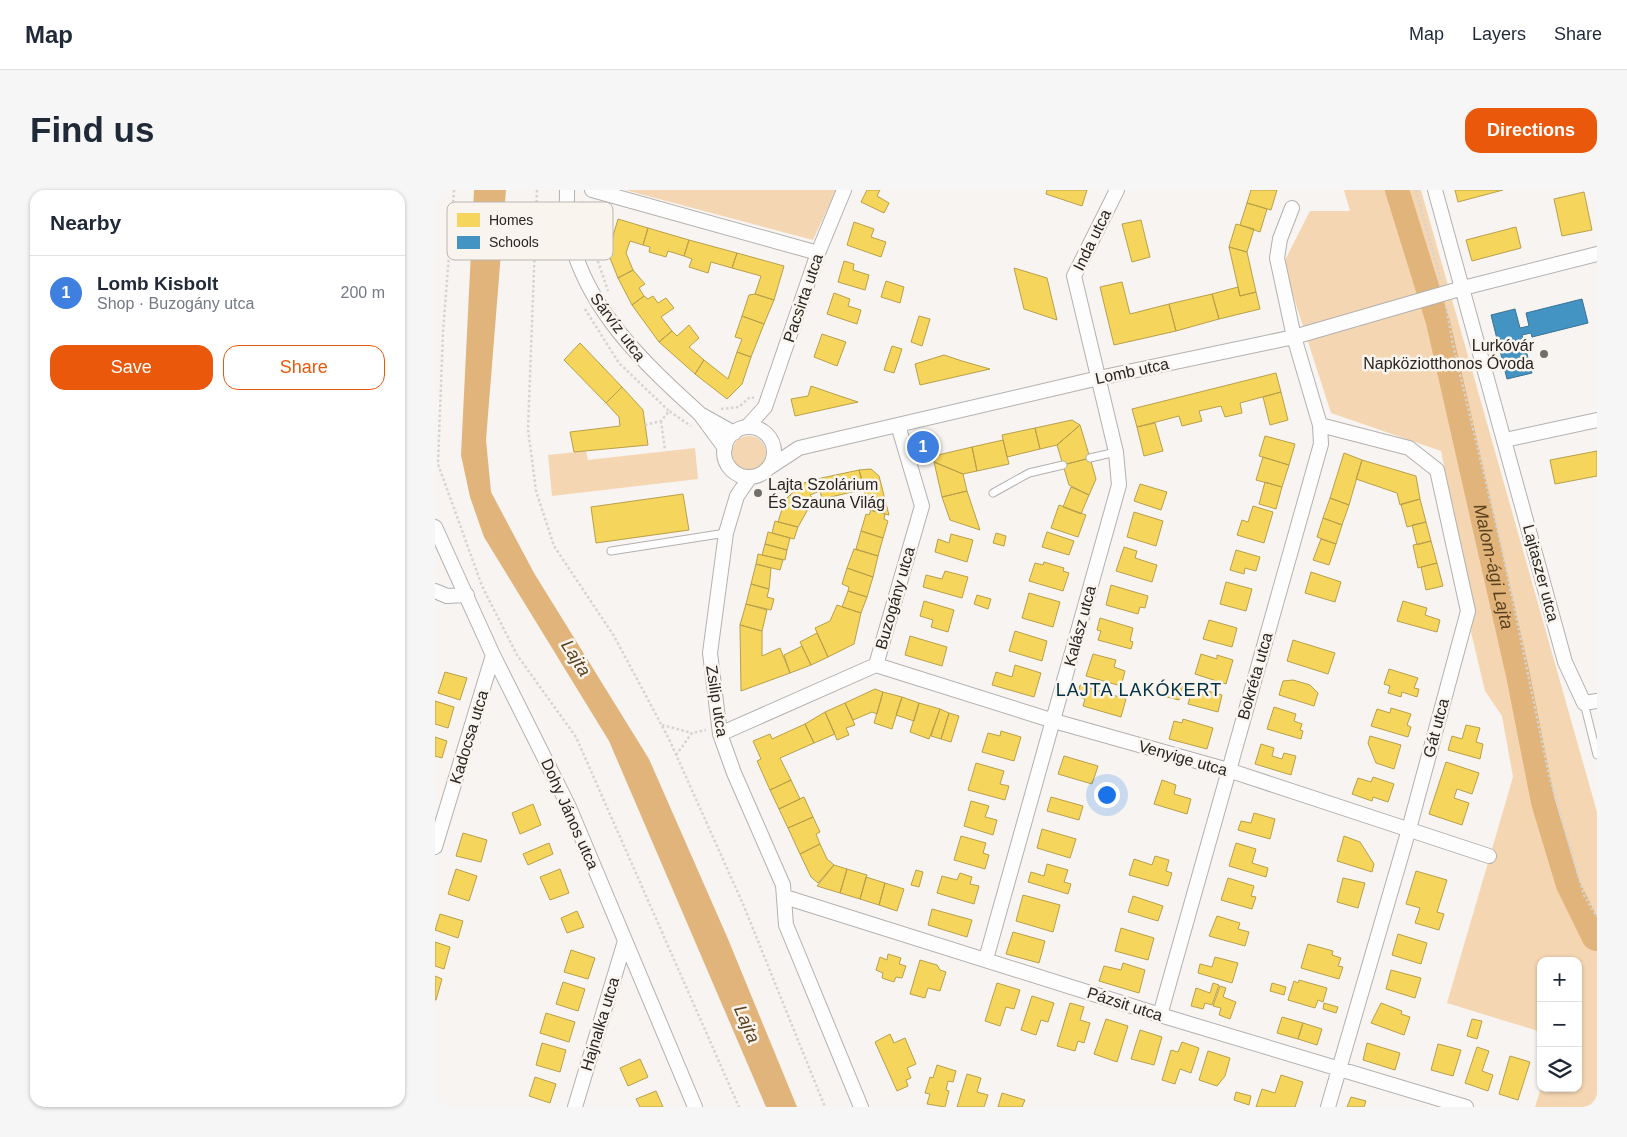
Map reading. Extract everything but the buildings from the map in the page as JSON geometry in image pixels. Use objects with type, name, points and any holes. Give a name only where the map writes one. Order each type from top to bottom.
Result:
[{"type":"street","points":[[592,190],[818,253]]},
{"type":"street","name":"Pacsirta utca","points":[[766,404],[818,253],[844,190]]},
{"type":"street","name":"Inda utca","points":[[1099,378],[1074,276],[1117,190]]},
{"type":"street","name":"Lajtaszer utca","points":[[1435,190],[1565,662],[1591,702]]},
{"type":"street","name":"Bokréta utca","points":[[1160,1015],[1321,444],[1320,425],[1294,337],[1277,258],[1280,239],[1292,208]]},
{"type":"street","name":"Lomb utca","points":[[799,448],[1099,378],[1294,337],[1463,288],[1597,254]]},
{"type":"street","name":"Sárvíz utca","points":[[578,260],[585,281],[624,338],[654,372],[704,417]]},
{"type":"street","name":"Kalász utca","points":[[986,959],[1119,485],[1117,452],[1099,378]]},
{"type":"street","points":[[747,427],[766,404]]},
{"type":"street","points":[[766,404],[769,437],[774,451],[773,461],[767,469]]},
{"type":"street","points":[[704,417],[734,432]]},
{"type":"street","points":[[704,417],[725,448],[727,463],[741,475],[751,477],[760,474],[799,448]]},
{"type":"street","points":[[1505,440],[1597,420]]},
{"type":"street","name":"Buzogány utca","points":[[720,730],[876,666],[922,506],[898,425]]},
{"type":"street","name":"Gát utca","points":[[1320,425],[1409,448],[1437,470],[1468,611],[1409,829],[1341,1068],[1328,1107]]},
{"type":"street","points":[[725,448],[734,432],[747,427],[757,428],[769,437],[799,448]]},
{"type":"street","points":[[733,470],[737,496]]},
{"type":"street","points":[[737,496],[751,477]]},
{"type":"street","name":"Zsilip utca","points":[[737,496],[726,533],[710,653],[720,730],[734,772],[783,885],[785,925],[861,1107]]},
{"type":"street","name":"Dohy János utca","points":[[435,526],[493,655],[569,807],[695,1107]]},
{"type":"street","points":[[435,592],[447,596],[467,595]]},
{"type":"street","name":"Kadocsa utca","points":[[435,847],[493,655]]},
{"type":"street","name":"Venyige utca","points":[[876,666],[1054,721],[1228,770],[1489,856]]},
{"type":"street","name":"Pázsit utca","points":[[785,897],[1160,1015],[1466,1107]]},
{"type":"street","name":"Hajnalka utca","points":[[575,1107],[625,941]]},
{"type":"lane","points":[[1090,458],[1117,452]]},
{"type":"lane","points":[[993,493],[1029,473],[1063,465]]},
{"type":"lane","points":[[611,551],[726,533]]},
{"type":"lane","points":[[1591,702],[1597,755]]},
{"type":"path","points":[[1416,190],[1444,294],[1453,345],[1502,549],[1549,775],[1584,895],[1597,917]]},
{"type":"path","points":[[567,197],[585,202]]},
{"type":"path","points":[[449,260],[443,332],[438,464],[482,586],[517,655],[576,737],[739,1107]]},
{"type":"path","points":[[534,260],[528,429],[536,491],[554,546],[614,636],[662,725],[743,904],[825,1107]]},
{"type":"path","points":[[598,260],[611,298]]},
{"type":"path","points":[[665,450],[661,422],[669,411],[693,428],[715,407],[724,410],[739,407],[750,397],[766,404]]},
{"type":"path","points":[[645,424],[661,422]]},
{"type":"path","points":[[662,725],[692,733],[720,730]]},
{"type":"path","points":[[676,754],[692,733]]},
{"type":"shaded area","points":[[625,190],[836,190],[813,240]]},
{"type":"shaded area","points":[[1344,190],[1421,190],[1597,812],[1597,1107],[1535,1107],[1540,1092],[1582,1092],[1582,957],[1537,957],[1537,1031],[1447,1003],[1513,777],[1502,716],[1485,691],[1471,632],[1474,611],[1441,451],[1331,413],[1283,264],[1310,211],[1350,211]]},
{"type":"shaded area","points":[[749,436],[761,441],[766,453],[761,465],[749,470],[737,465],[732,453],[737,441]]},
{"type":"shaded area","points":[[695,448],[698,479],[552,496],[548,455],[586,451],[588,460]]},
{"type":"water","name":"Lajta","points":[[474,190],[506,190],[505,202],[473,202]]},
{"type":"water","name":"Lajta","points":[[471,260],[500,260],[486,440],[491,492],[534,573],[649,759],[728,939],[797,1107],[766,1107],[609,741],[484,537],[470,497],[461,455]]},
{"type":"waterway","name":"Malom-ági Lajta","points":[[1397,190],[1438,322],[1518,675],[1543,802],[1568,885],[1594,938],[1597,939]]},
{"type":"place","name":"Lurkóvár Napköziotthonos Óvoda","points":[[1544,354]]},
{"type":"place","name":"Lomb Kisbolt","points":[[923,447]]},
{"type":"place","name":"Lajta Szolárium És Szauna Világ","points":[[758,493]]},
{"type":"district","name":"LAJTA LAKÓKERT","points":[[1139,690]]}]
